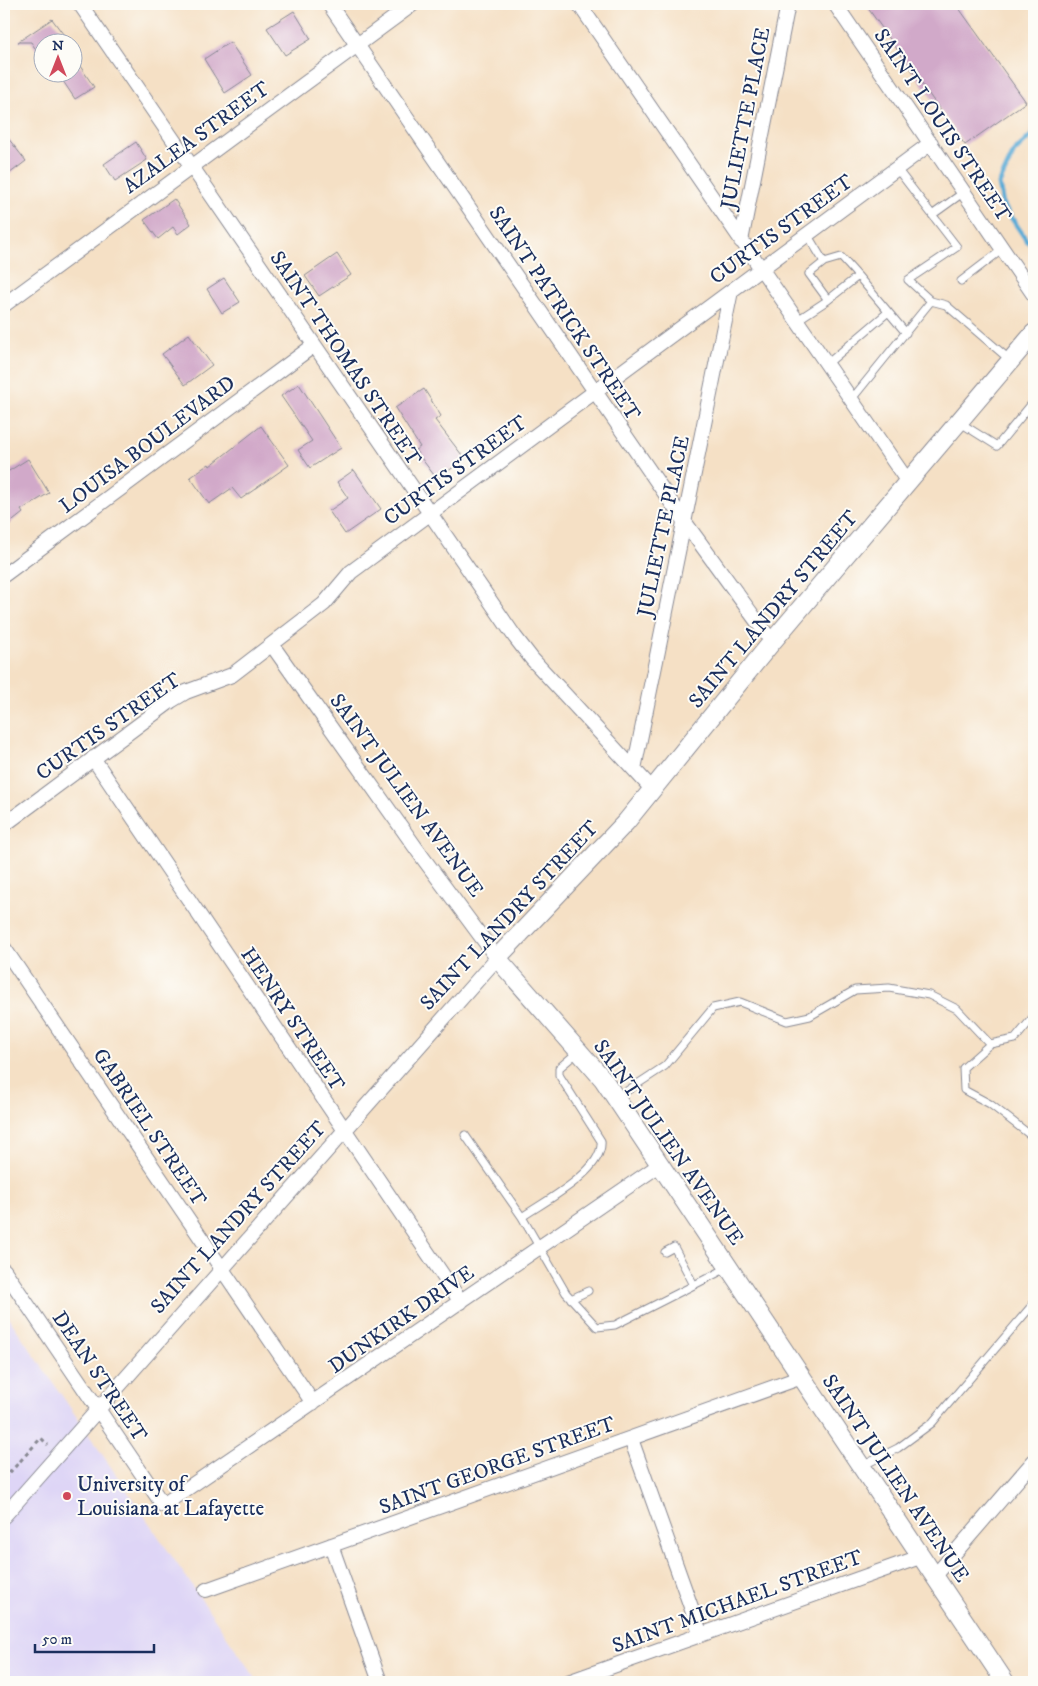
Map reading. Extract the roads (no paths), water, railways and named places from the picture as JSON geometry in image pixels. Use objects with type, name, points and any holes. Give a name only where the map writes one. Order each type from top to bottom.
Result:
[{"type":"street","name":"SAINT THOMAS STREET","points":[[80,4],[429,514],[532,659],[653,790]]},
{"type":"street","name":"SAINT PATRICK STREET","points":[[329,4],[684,521],[772,642]]},
{"type":"street","name":"AZALEA STREET","points":[[4,305],[190,166],[413,4]]},
{"type":"street","points":[[579,4],[908,482]]},
{"type":"street","name":"JULIETTE PLACE","points":[[741,241],[788,4]]},
{"type":"street","name":"SAINT LOUIS STREET","points":[[835,4],[1034,294]]},
{"type":"street","name":"CURTIS STREET","points":[[4,824],[171,701],[186,692],[232,675],[324,604],[351,572],[760,268],[932,143]]},
{"type":"street","name":"JULIETTE PLACE","points":[[634,769],[731,291]]},
{"type":"street","name":"SAINT LANDRY STREET","points":[[4,1516],[57,1453],[497,958],[590,862],[653,790],[772,642],[1034,333]]},
{"type":"street","name":"LOUISA BOULEVARD","points":[[4,575],[314,346]]},
{"type":"street","name":"SAINT JULIEN AVENUE","points":[[272,645],[423,858],[497,958],[580,1051],[616,1098],[1005,1682]]},
{"type":"street","name":"HENRY STREET","points":[[93,758],[461,1302]]},
{"type":"street","name":"GABRIEL STREET","points":[[4,948],[313,1403]]},
{"type":"street","name":"DUNKIRK DRIVE","points":[[163,1505],[661,1164]]},
{"type":"street","name":"DEAN STREET","points":[[4,1270],[163,1505]]},
{"type":"street","name":"SAINT GEORGE STREET","points":[[206,1590],[802,1378]]},
{"type":"street","points":[[632,1439],[701,1635]]},
{"type":"street","points":[[934,1577],[1034,1461]]},
{"type":"street","points":[[331,1545],[380,1682]]},
{"type":"street","name":"SAINT MICHAEL STREET","points":[[568,1682],[920,1557]]},
{"type":"lane","points":[[896,169],[957,247],[908,280],[931,301],[946,305],[1011,361]]},
{"type":"lane","points":[[932,216],[964,192]]},
{"type":"lane","points":[[807,234],[824,262]]},
{"type":"lane","points":[[961,281],[1003,248]]},
{"type":"lane","points":[[828,300],[809,274],[824,262],[841,257],[906,333]]},
{"type":"lane","points":[[796,320],[828,300],[858,276]]},
{"type":"lane","points":[[851,400],[931,301]]},
{"type":"lane","points":[[826,364],[887,313]]},
{"type":"lane","points":[[959,422],[997,446],[1034,401]]},
{"type":"lane","points":[[616,1098],[665,1066],[713,1008],[740,1002],[787,1021],[810,1016],[855,990],[890,988],[929,994],[956,1009],[990,1044]]},
{"type":"lane","points":[[1034,1016],[1015,1039],[990,1044],[963,1068],[964,1090],[990,1104],[1034,1138]]},
{"type":"lane","points":[[522,1217],[589,1169],[602,1150],[601,1140],[559,1075],[559,1068],[580,1051]]},
{"type":"lane","points":[[465,1135],[522,1217],[571,1299],[597,1327],[615,1325],[728,1267]]},
{"type":"lane","points":[[666,1252],[674,1248],[694,1285]]},
{"type":"lane","points":[[571,1299],[588,1291]]},
{"type":"lane","points":[[862,1466],[898,1448],[932,1423],[1034,1302]]},
{"type":"waterway","points":[[1034,120],[1033,134],[1014,152],[999,184],[1003,205],[1027,241],[1034,247]]},
{"type":"place","name":"University of Louisiana at Lafayette","points":[[67,1496]]}]
